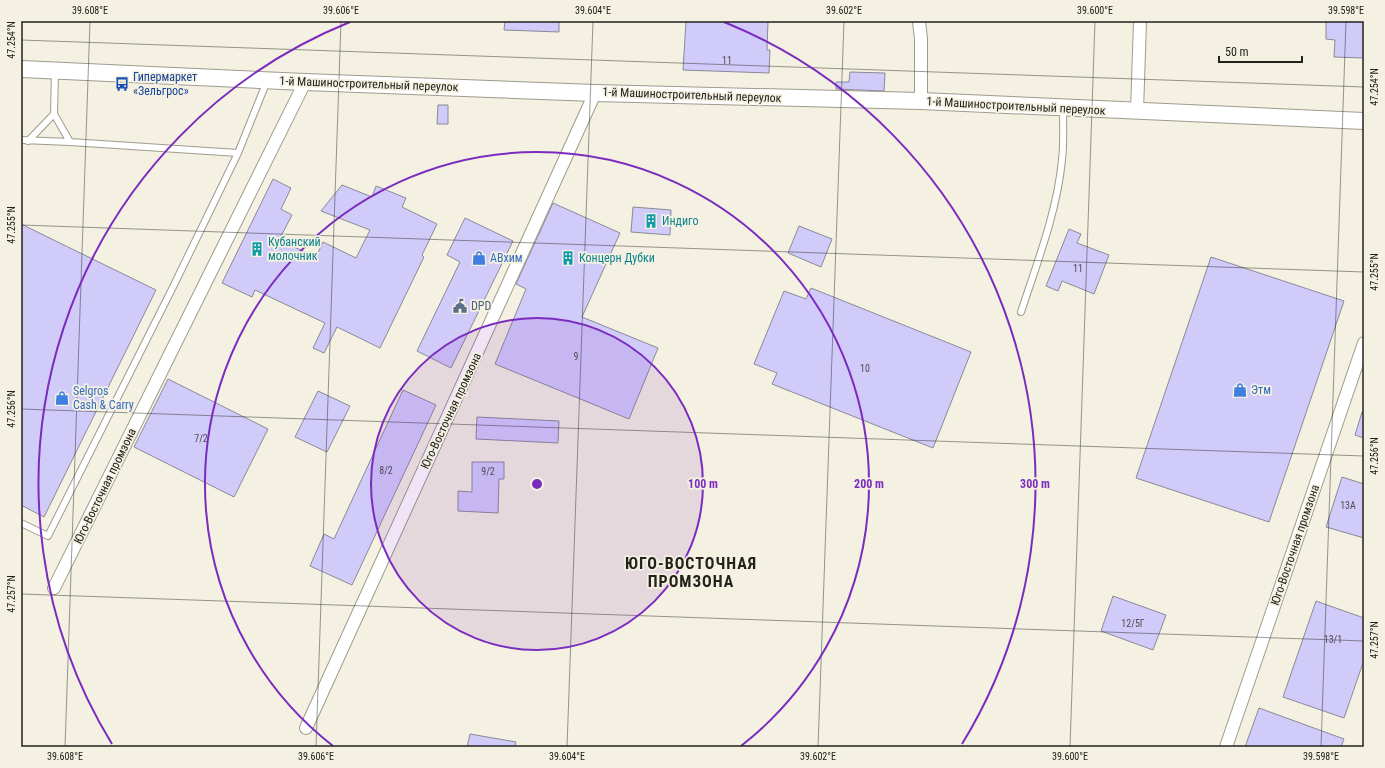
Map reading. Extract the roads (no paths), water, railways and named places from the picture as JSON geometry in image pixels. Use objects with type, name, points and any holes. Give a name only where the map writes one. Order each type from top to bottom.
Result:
[{"type":"street","points":[[919,21],[921,39],[921,102]]},
{"type":"street","points":[[1137,111],[1140,21]]},
{"type":"street","name":"1-й Машиностроительный переулок","points":[[21,69],[305,82],[596,93],[921,102],[1364,121]]},
{"type":"street","name":"Юго-Восточная промзона","points":[[54,588],[305,82]]},
{"type":"street","name":"Юго-Восточная промзона","points":[[306,728],[596,93]]},
{"type":"street","name":"Юго-Восточная промзона","points":[[1226,747],[1364,343]]},
{"type":"lane","points":[[55,70],[54,114],[70,142]]},
{"type":"lane","points":[[21,523],[48,536],[172,289],[238,153],[267,80]]},
{"type":"lane","points":[[1021,312],[1046,235],[1057,191],[1062,159],[1064,108]]},
{"type":"lane","points":[[28,141],[54,114]]},
{"type":"lane","points":[[21,140],[238,153]]},
{"type":"place","name":"Гипермаркет «Зельгрос»","points":[[122,84]]},
{"type":"place","name":"Индиго","points":[[651,221]]},
{"type":"place","name":"Кубанский молочник","points":[[257,249]]},
{"type":"place","name":"АВхим","points":[[479,258]]},
{"type":"place","name":"Концерн Дубки","points":[[568,258]]},
{"type":"place","name":"DPD","points":[[460,306]]},
{"type":"place","name":"Этм","points":[[1240,390]]},
{"type":"place","name":"Selgros Cash & Carry","points":[[62,398]]},
{"type":"district","name":"ЮГО-ВОСТОЧНАЯ ПРОМЗОНА","points":[[691,572]]}]
